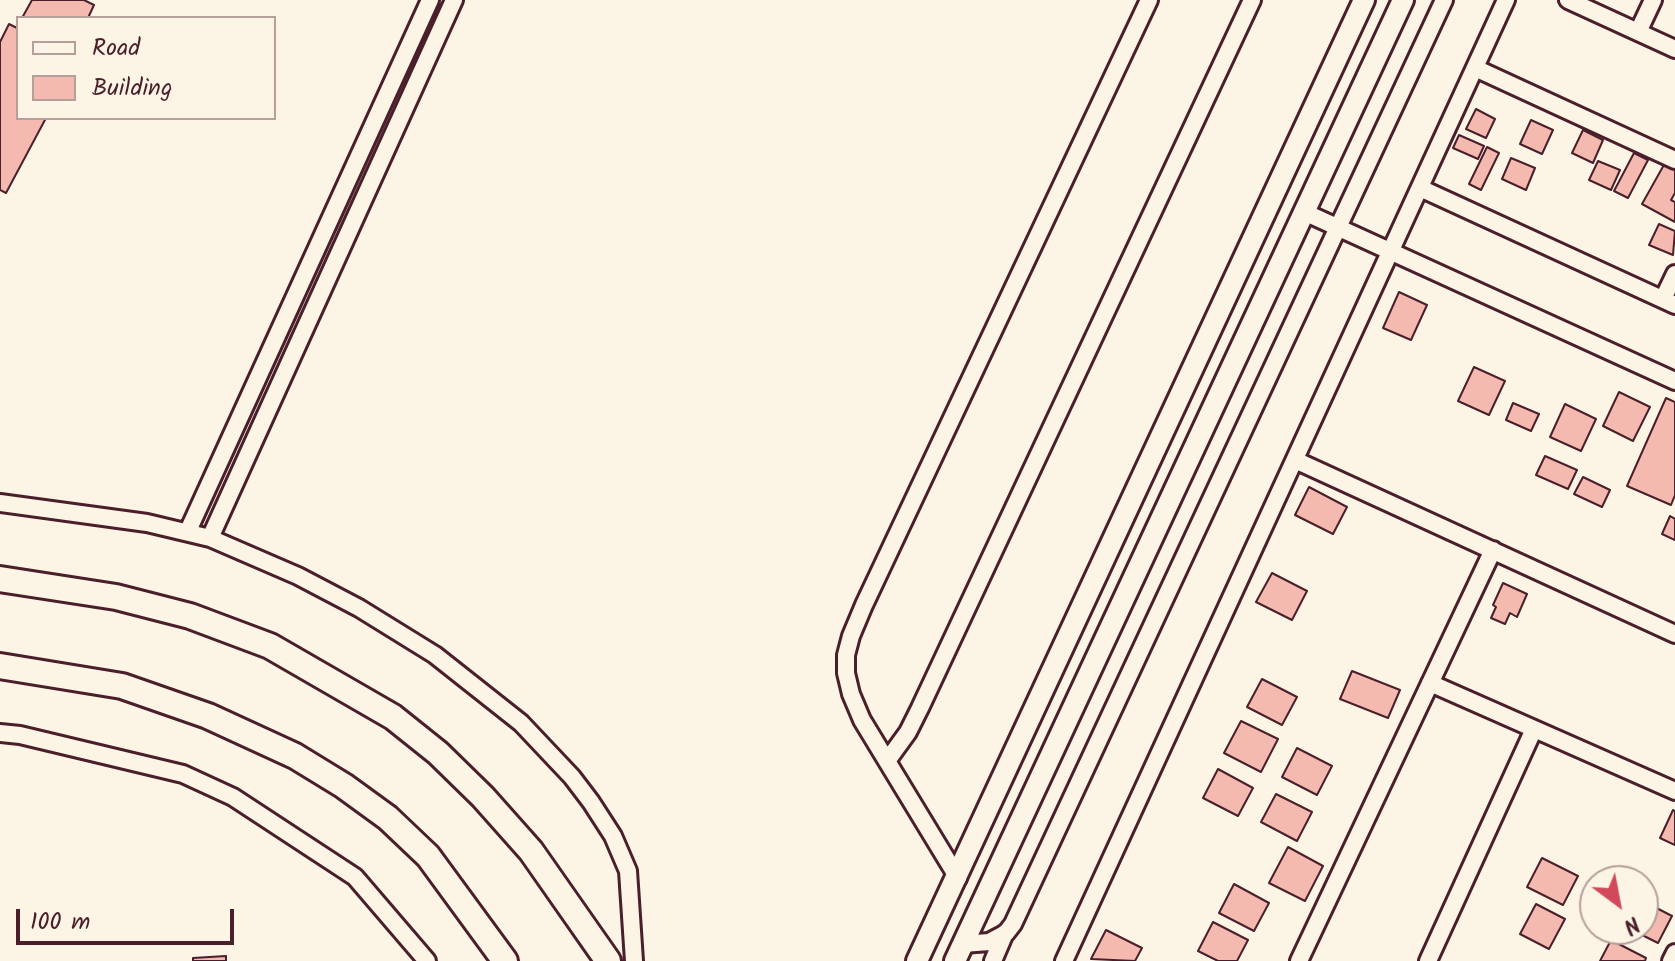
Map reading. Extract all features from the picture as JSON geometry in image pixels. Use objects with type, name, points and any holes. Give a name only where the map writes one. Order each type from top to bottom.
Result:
[{"type":"main road","points":[[0,579],[116,597],[190,616],[270,646],[393,717],[438,753],[472,786],[531,851],[608,961]]},
{"type":"main road","points":[[0,666],[122,686],[208,716],[295,756],[388,818],[428,856],[505,961]]},
{"type":"street","points":[[188,531],[430,0]]},
{"type":"street","points":[[210,538],[454,0]]},
{"type":"street","points":[[958,878],[862,720],[846,673],[851,636],[1149,0]]},
{"type":"street","points":[[887,761],[908,732],[920,708],[1252,0]]},
{"type":"street","points":[[917,961],[1364,0]]},
{"type":"street","points":[[959,953],[1403,0]]},
{"type":"street","points":[[993,961],[1340,228],[1444,0]]},
{"type":"street","points":[[1064,961],[1506,0]]},
{"type":"street","points":[[1568,0],[1675,49]]},
{"type":"street","points":[[1638,32],[1653,0]]},
{"type":"street","points":[[1475,68],[1675,160]]},
{"type":"street","points":[[1420,188],[1669,302],[1675,274]]},
{"type":"street","points":[[1304,212],[1675,381]]},
{"type":"street","points":[[1295,460],[1675,634]]},
{"type":"street","points":[[0,503],[188,531],[210,538],[298,576],[359,608],[435,655],[521,723],[572,777],[613,836],[628,871],[634,961]]},
{"type":"street","points":[[1299,961],[1493,550]]},
{"type":"street","points":[[1430,683],[1675,791]]},
{"type":"street","points":[[1428,961],[1534,729]]},
{"type":"street","points":[[0,733],[20,735],[183,774],[233,797],[355,877],[427,961]]},
{"type":"street","points":[[959,953],[1006,933]]},
{"type":"street","points":[[1671,961],[1675,953]]},
{"type":"building","points":[[32,0],[84,0],[94,5],[89,16],[23,16]]},
{"type":"building","points":[[9,24],[16,28],[16,120],[45,120],[6,193],[0,190],[0,42]]},
{"type":"building","points":[[1476,109],[1495,119],[1486,138],[1466,129]]},
{"type":"building","points":[[1531,120],[1553,130],[1542,154],[1520,144]]},
{"type":"building","points":[[1583,130],[1603,140],[1593,163],[1572,153]]},
{"type":"building","points":[[1459,135],[1484,146],[1478,159],[1453,148]]},
{"type":"building","points":[[1487,147],[1499,153],[1481,190],[1469,184]]},
{"type":"building","points":[[1634,153],[1648,160],[1628,198],[1614,191]]},
{"type":"building","points":[[1511,158],[1535,168],[1526,190],[1502,179]]},
{"type":"building","points":[[1598,161],[1620,170],[1611,190],[1589,180]]},
{"type":"building","points":[[1665,163],[1675,168],[1675,193],[1671,200],[1675,202],[1675,222],[1642,204]]},
{"type":"building","points":[[1659,224],[1675,231],[1673,255],[1649,245]]},
{"type":"building","points":[[1399,292],[1427,305],[1411,340],[1383,328]]},
{"type":"building","points":[[1474,367],[1505,381],[1489,415],[1458,401]]},
{"type":"building","points":[[1619,392],[1650,407],[1633,441],[1603,426]]},
{"type":"building","points":[[1666,398],[1675,402],[1675,495],[1671,505],[1627,486]]},
{"type":"building","points":[[1513,403],[1539,414],[1531,431],[1506,420]]},
{"type":"building","points":[[1565,404],[1596,419],[1581,451],[1550,437]]},
{"type":"building","points":[[1545,456],[1577,470],[1568,489],[1536,475]]},
{"type":"building","points":[[1583,477],[1610,490],[1602,507],[1574,494]]},
{"type":"building","points":[[1309,487],[1347,507],[1333,534],[1295,515]]},
{"type":"building","points":[[1670,516],[1675,519],[1675,540],[1662,534]]},
{"type":"building","points":[[1272,573],[1307,591],[1292,620],[1256,602]]},
{"type":"building","points":[[1503,583],[1527,594],[1517,617],[1510,613],[1505,624],[1491,618]]},
{"type":"building","points":[[1352,671],[1400,690],[1388,718],[1340,699]]},
{"type":"building","points":[[1262,679],[1297,697],[1282,725],[1247,707]]},
{"type":"building","points":[[1241,721],[1278,739],[1261,772],[1224,753]]},
{"type":"building","points":[[1297,748],[1332,766],[1317,795],[1282,777]]},
{"type":"building","points":[[1218,769],[1253,788],[1238,816],[1203,798]]},
{"type":"building","points":[[1276,794],[1312,812],[1297,841],[1261,822]]},
{"type":"building","points":[[1675,811],[1675,845],[1660,838]]},
{"type":"building","points":[[1288,847],[1323,866],[1305,901],[1269,883]]},
{"type":"building","points":[[1542,858],[1578,876],[1563,905],[1527,887]]},
{"type":"building","points":[[1234,884],[1269,903],[1254,931],[1219,913]]},
{"type":"building","points":[[1536,904],[1565,919],[1549,949],[1520,934]]},
{"type":"building","points":[[1659,909],[1672,916],[1659,941]]},
{"type":"building","points":[[1213,922],[1248,940],[1237,961],[1218,961],[1198,951]]},
{"type":"building","points":[[1106,930],[1142,948],[1135,961],[1091,959]]},
{"type":"building","points":[[1608,945],[1621,945],[1646,958],[1645,961],[1600,961]]},
{"type":"building","points":[[226,956],[226,961],[193,961],[193,958]]}]
